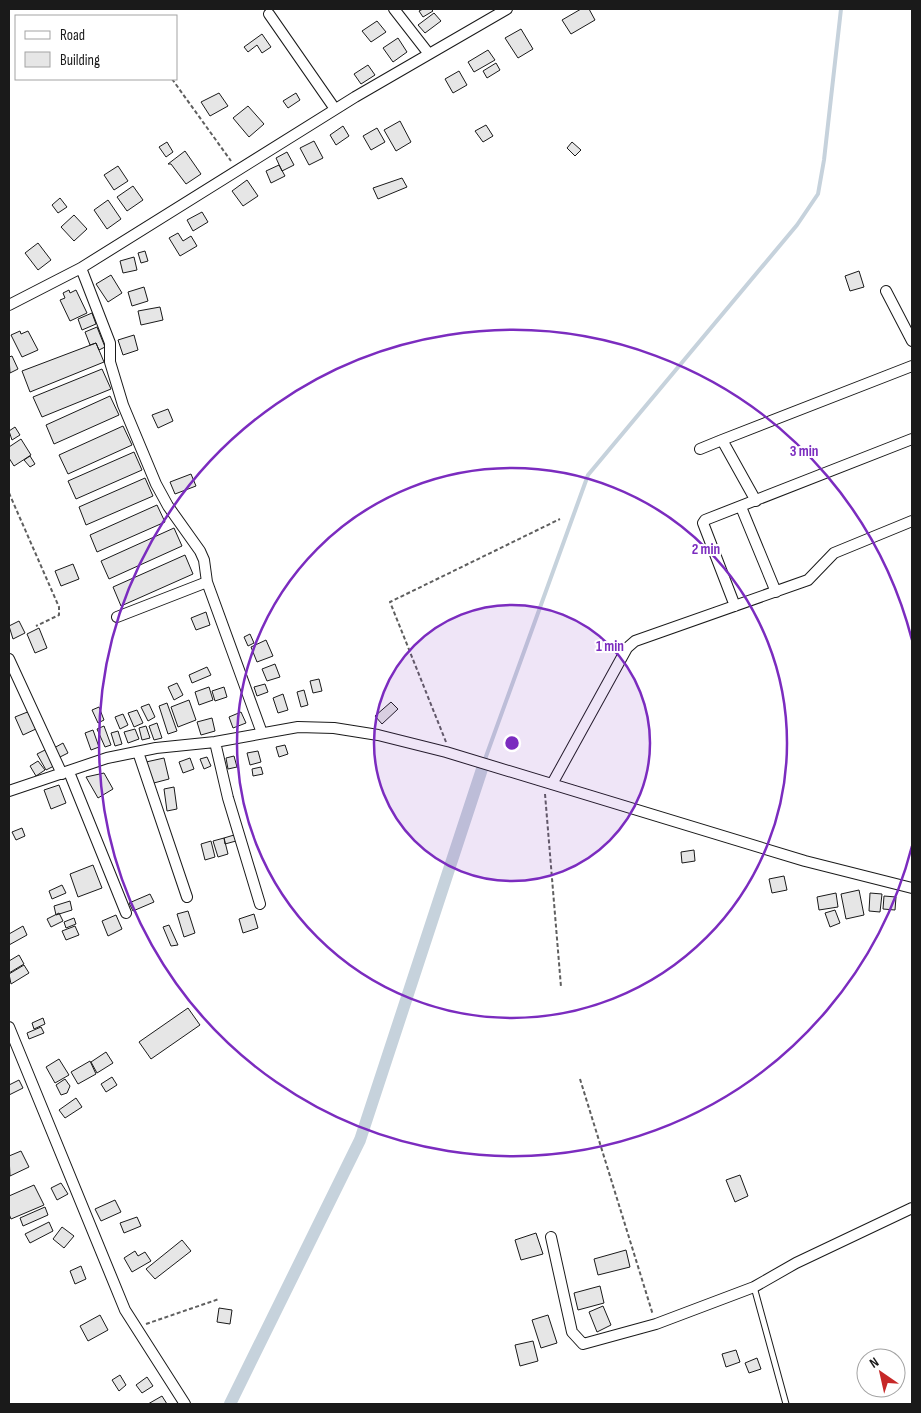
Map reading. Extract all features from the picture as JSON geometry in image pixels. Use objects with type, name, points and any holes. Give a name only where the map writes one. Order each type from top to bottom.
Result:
[{"type":"street","points":[[394,9],[428,54]]},
{"type":"street","points":[[9,305],[81,268],[335,109],[507,9]]},
{"type":"street","points":[[269,14],[335,109]]},
{"type":"street","points":[[81,268],[110,343],[110,362],[123,405],[156,484],[168,506],[200,551],[204,560],[207,582],[262,733]]},
{"type":"street","points":[[886,291],[912,339]]},
{"type":"street","points":[[700,448],[912,366]]},
{"type":"street","points":[[735,606],[703,523],[709,518],[912,439]]},
{"type":"street","points":[[722,440],[756,501]]},
{"type":"street","points":[[741,507],[776,592]]},
{"type":"street","points":[[548,783],[628,648],[635,641],[808,580],[834,553],[912,521]]},
{"type":"street","points":[[117,617],[207,582]]},
{"type":"street","points":[[9,659],[65,773],[126,913]]},
{"type":"street","points":[[9,791],[107,758],[215,742],[298,727],[334,728],[378,735],[446,752],[805,861],[912,888]]},
{"type":"street","points":[[215,742],[228,798],[260,904]]},
{"type":"street","points":[[138,752],[187,897]]},
{"type":"street","points":[[9,1027],[125,1310],[185,1404]]},
{"type":"street","points":[[551,1237],[572,1332],[583,1344],[656,1324],[754,1287],[796,1263],[912,1208]]},
{"type":"lane","points":[[754,1287],[786,1404]]},
{"type":"path","points":[[173,80],[237,169]]},
{"type":"path","points":[[9,493],[59,607],[59,614],[36,626]]},
{"type":"path","points":[[446,752],[447,745],[444,731],[390,602],[560,518]]},
{"type":"path","points":[[548,783],[561,987]]},
{"type":"path","points":[[580,1079],[656,1324]]},
{"type":"path","points":[[136,1327],[219,1299]]},
{"type":"building","points":[[431,9],[433,11],[423,17],[419,11]]},
{"type":"building","points":[[581,9],[589,9],[595,20],[571,34],[562,20]]},
{"type":"building","points":[[434,13],[441,21],[425,33],[418,25]]},
{"type":"building","points":[[377,21],[386,32],[371,42],[362,31]]},
{"type":"building","points":[[521,29],[533,49],[518,58],[505,38]]},
{"type":"building","points":[[262,34],[271,47],[262,53],[257,45],[248,52],[244,47]]},
{"type":"building","points":[[398,38],[407,52],[393,62],[383,48]]},
{"type":"building","points":[[488,50],[495,60],[474,72],[468,62]]},
{"type":"building","points":[[496,63],[500,70],[487,78],[483,71]]},
{"type":"building","points":[[368,65],[375,75],[361,84],[354,74]]},
{"type":"building","points":[[459,71],[467,85],[453,93],[445,79]]},
{"type":"building","points":[[219,93],[228,106],[210,116],[201,102]]},
{"type":"building","points":[[296,93],[300,100],[288,108],[283,101]]},
{"type":"building","points":[[248,106],[264,124],[249,137],[233,118]]},
{"type":"building","points":[[400,121],[411,142],[396,151],[384,130]]},
{"type":"building","points":[[486,125],[493,136],[483,142],[475,131]]},
{"type":"building","points":[[343,126],[349,136],[336,145],[330,135]]},
{"type":"building","points":[[377,128],[385,142],[371,150],[363,136]]},
{"type":"building","points":[[314,141],[323,158],[309,165],[300,148]]},
{"type":"building","points":[[167,142],[173,152],[166,157],[159,147]]},
{"type":"building","points":[[572,142],[581,150],[575,156],[567,148]]},
{"type":"building","points":[[185,151],[201,174],[186,184],[171,164],[168,164]]},
{"type":"building","points":[[287,152],[294,165],[282,171],[276,158]]},
{"type":"building","points":[[279,165],[285,176],[271,183],[266,171]]},
{"type":"building","points":[[118,166],[128,181],[114,190],[104,175]]},
{"type":"building","points":[[402,178],[407,187],[378,199],[373,188]]},
{"type":"building","points":[[247,180],[258,196],[243,206],[232,191]]},
{"type":"building","points":[[133,186],[143,200],[127,211],[117,197]]},
{"type":"building","points":[[60,198],[67,207],[58,213],[52,205]]},
{"type":"building","points":[[108,200],[121,219],[107,229],[94,210]]},
{"type":"building","points":[[202,212],[208,222],[193,231],[187,220]]},
{"type":"building","points":[[74,215],[87,229],[74,241],[61,227]]},
{"type":"building","points":[[178,233],[183,241],[191,236],[197,246],[180,256],[169,238]]},
{"type":"building","points":[[38,243],[51,260],[38,270],[25,253]]},
{"type":"building","points":[[145,251],[148,261],[141,263],[138,253]]},
{"type":"building","points":[[134,257],[137,270],[123,273],[120,261]]},
{"type":"building","points":[[859,271],[864,287],[850,291],[845,276]]},
{"type":"building","points":[[111,275],[122,293],[108,302],[96,284]]},
{"type":"building","points":[[144,287],[148,301],[132,306],[128,292]]},
{"type":"building","points":[[69,290],[70,293],[76,290],[87,313],[70,321],[60,300],[65,298],[63,293]]},
{"type":"building","points":[[160,307],[163,320],[141,325],[138,311]]},
{"type":"building","points":[[92,313],[96,324],[82,330],[78,319]]},
{"type":"building","points":[[97,327],[105,347],[99,350],[96,343],[90,345],[85,332]]},
{"type":"building","points":[[20,331],[21,334],[28,331],[38,350],[22,357],[11,335]]},
{"type":"building","points":[[134,335],[138,350],[123,355],[118,340]]},
{"type":"building","points":[[96,343],[104,362],[30,392],[22,371]]},
{"type":"building","points":[[12,356],[18,369],[10,373],[9,357]]},
{"type":"building","points":[[102,369],[111,389],[42,417],[33,397]]},
{"type":"building","points":[[110,396],[119,415],[54,444],[46,425]]},
{"type":"building","points":[[168,409],[173,421],[158,428],[152,415]]},
{"type":"building","points":[[123,426],[132,445],[68,474],[59,455]]},
{"type":"building","points":[[15,427],[20,435],[12,440],[9,431]]},
{"type":"building","points":[[21,439],[31,455],[14,466],[9,458],[9,447]]},
{"type":"building","points":[[134,452],[142,470],[76,499],[68,481]]},
{"type":"building","points":[[30,456],[35,464],[30,467],[24,460]]},
{"type":"building","points":[[191,474],[196,486],[175,494],[170,482]]},
{"type":"building","points":[[145,478],[153,496],[86,525],[79,507]]},
{"type":"building","points":[[157,505],[165,522],[97,552],[90,535]]},
{"type":"building","points":[[174,528],[182,546],[109,579],[101,561]]},
{"type":"building","points":[[185,555],[193,574],[121,606],[113,587]]},
{"type":"building","points":[[73,564],[79,579],[61,586],[55,571]]},
{"type":"building","points":[[206,612],[210,625],[196,630],[191,618]]},
{"type":"building","points":[[19,621],[25,633],[13,639],[9,626]]},
{"type":"building","points":[[39,628],[47,648],[35,653],[27,634]]},
{"type":"building","points":[[250,634],[254,643],[248,646],[244,637]]},
{"type":"building","points":[[266,640],[273,656],[257,662],[251,647]]},
{"type":"building","points":[[275,664],[280,677],[267,681],[262,669]]},
{"type":"building","points":[[207,667],[211,675],[192,683],[189,675]]},
{"type":"building","points":[[319,679],[322,691],[313,693],[310,681]]},
{"type":"building","points":[[177,683],[183,695],[174,700],[168,687]]},
{"type":"building","points":[[265,684],[268,692],[257,696],[254,687]]},
{"type":"building","points":[[209,687],[213,700],[199,705],[195,692]]},
{"type":"building","points":[[224,687],[227,697],[215,701],[212,691]]},
{"type":"building","points":[[304,690],[308,705],[301,707],[297,692]]},
{"type":"building","points":[[283,694],[288,710],[278,713],[273,698]]},
{"type":"building","points":[[189,700],[196,720],[178,727],[171,707]]},
{"type":"building","points":[[391,702],[398,709],[382,724],[375,716]]},
{"type":"building","points":[[167,703],[177,731],[168,734],[159,706]]},
{"type":"building","points":[[149,704],[155,717],[148,721],[141,707]]},
{"type":"building","points":[[99,707],[104,720],[98,723],[92,710]]},
{"type":"building","points":[[137,710],[143,723],[134,727],[128,713]]},
{"type":"building","points":[[30,711],[38,728],[23,735],[15,717]]},
{"type":"building","points":[[241,712],[246,723],[233,728],[229,717]]},
{"type":"building","points":[[123,714],[128,725],[120,729],[115,717]]},
{"type":"building","points":[[212,718],[215,731],[201,735],[197,722]]},
{"type":"building","points":[[157,723],[162,738],[154,740],[149,726]]},
{"type":"building","points":[[104,726],[111,745],[105,747],[97,729]]},
{"type":"building","points":[[146,726],[150,738],[142,740],[139,728]]},
{"type":"building","points":[[135,729],[139,739],[128,743],[124,732]]},
{"type":"building","points":[[93,730],[99,747],[91,750],[85,733]]},
{"type":"building","points":[[118,731],[122,744],[115,746],[111,733]]},
{"type":"building","points":[[63,743],[68,753],[58,758],[54,748]]},
{"type":"building","points":[[285,745],[288,754],[279,757],[276,747]]},
{"type":"building","points":[[45,750],[54,766],[46,770],[37,754]]},
{"type":"building","points":[[258,751],[261,762],[250,765],[247,753]]},
{"type":"building","points":[[234,756],[237,767],[228,769],[226,758]]},
{"type":"building","points":[[207,757],[211,766],[204,769],[200,759]]},
{"type":"building","points":[[164,758],[169,779],[150,784],[146,762]]},
{"type":"building","points":[[190,758],[194,769],[183,773],[179,762]]},
{"type":"building","points":[[38,761],[45,770],[36,776],[30,766]]},
{"type":"building","points":[[261,767],[263,774],[253,776],[252,769]]},
{"type":"building","points":[[104,773],[113,789],[98,798],[86,777]]},
{"type":"building","points":[[59,785],[66,803],[51,809],[44,790]]},
{"type":"building","points":[[174,787],[177,809],[167,811],[164,789]]},
{"type":"building","points":[[22,828],[25,836],[16,840],[12,832]]},
{"type":"building","points":[[234,835],[236,841],[225,844],[224,838]]},
{"type":"building","points":[[224,838],[228,854],[218,857],[213,841]]},
{"type":"building","points":[[211,841],[215,857],[205,860],[201,844]]},
{"type":"building","points":[[694,850],[695,861],[682,863],[681,852]]},
{"type":"building","points":[[93,865],[102,888],[78,897],[70,874]]},
{"type":"building","points":[[784,876],[787,890],[772,893],[769,879]]},
{"type":"building","points":[[62,885],[66,893],[52,899],[49,891]]},
{"type":"building","points":[[859,890],[864,915],[846,919],[841,894]]},
{"type":"building","points":[[836,893],[838,907],[819,910],[817,897]]},
{"type":"building","points":[[870,893],[882,894],[880,912],[869,911]]},
{"type":"building","points":[[150,894],[154,902],[133,911],[129,903]]},
{"type":"building","points":[[884,896],[896,897],[895,910],[883,909]]},
{"type":"building","points":[[70,901],[72,910],[56,915],[54,906]]},
{"type":"building","points":[[835,910],[840,923],[830,927],[825,913]]},
{"type":"building","points":[[188,911],[195,933],[184,937],[177,914]]},
{"type":"building","points":[[59,913],[63,921],[51,927],[47,919]]},
{"type":"building","points":[[254,914],[258,928],[243,933],[239,919]]},
{"type":"building","points":[[116,915],[122,929],[108,936],[102,921]]},
{"type":"building","points":[[74,918],[76,924],[66,928],[64,922]]},
{"type":"building","points":[[169,925],[178,945],[171,946],[163,927]]},
{"type":"building","points":[[23,926],[27,935],[9,945],[9,934]]},
{"type":"building","points":[[75,926],[79,935],[66,940],[62,931]]},
{"type":"building","points":[[19,955],[24,964],[9,973],[9,961]]},
{"type":"building","points":[[24,965],[29,973],[11,984],[9,974]]},
{"type":"building","points":[[188,1008],[200,1025],[151,1059],[139,1042]]},
{"type":"building","points":[[43,1018],[45,1024],[34,1029],[32,1023]]},
{"type":"building","points":[[41,1027],[44,1033],[29,1039],[27,1033]]},
{"type":"building","points":[[106,1052],[113,1063],[97,1073],[91,1062]]},
{"type":"building","points":[[59,1059],[69,1075],[55,1083],[46,1067]]},
{"type":"building","points":[[90,1061],[96,1074],[78,1084],[71,1072]]},
{"type":"building","points":[[112,1077],[117,1085],[106,1092],[101,1084]]},
{"type":"building","points":[[65,1079],[70,1086],[67,1093],[61,1095],[56,1085]]},
{"type":"building","points":[[19,1080],[23,1088],[9,1095],[9,1085]]},
{"type":"building","points":[[76,1098],[82,1107],[65,1118],[59,1110]]},
{"type":"building","points":[[21,1151],[29,1167],[10,1176],[9,1156]]},
{"type":"building","points":[[740,1175],[748,1196],[735,1202],[726,1180]]},
{"type":"building","points":[[61,1183],[68,1194],[57,1200],[51,1188]]},
{"type":"building","points":[[34,1185],[44,1205],[11,1219],[9,1214],[9,1196]]},
{"type":"building","points":[[115,1200],[121,1212],[101,1221],[95,1209]]},
{"type":"building","points":[[45,1207],[48,1215],[23,1226],[20,1218]]},
{"type":"building","points":[[137,1217],[141,1226],[124,1233],[120,1223]]},
{"type":"building","points":[[49,1222],[53,1231],[30,1243],[25,1234]]},
{"type":"building","points":[[62,1227],[74,1236],[64,1248],[53,1239]]},
{"type":"building","points":[[536,1233],[543,1254],[521,1260],[515,1240]]},
{"type":"building","points":[[182,1240],[191,1251],[155,1279],[146,1269]]},
{"type":"building","points":[[626,1250],[630,1267],[598,1275],[594,1259]]},
{"type":"building","points":[[135,1251],[138,1256],[145,1252],[151,1261],[132,1272],[124,1258]]},
{"type":"building","points":[[81,1266],[86,1279],[75,1284],[70,1271]]},
{"type":"building","points":[[600,1286],[604,1303],[578,1310],[574,1293]]},
{"type":"building","points":[[603,1306],[611,1325],[597,1332],[589,1312]]},
{"type":"building","points":[[219,1308],[232,1310],[230,1324],[217,1322]]},
{"type":"building","points":[[100,1315],[108,1330],[88,1341],[80,1326]]},
{"type":"building","points":[[548,1315],[557,1343],[541,1348],[532,1320]]},
{"type":"building","points":[[533,1341],[538,1361],[520,1366],[515,1345]]},
{"type":"building","points":[[736,1350],[740,1362],[726,1367],[722,1354]]},
{"type":"building","points":[[757,1358],[761,1369],[749,1373],[745,1363]]},
{"type":"building","points":[[120,1375],[126,1385],[119,1391],[112,1380]]},
{"type":"building","points":[[147,1377],[153,1386],[142,1393],[136,1385]]},
{"type":"building","points":[[162,1396],[167,1404],[148,1404]]},
{"type":"waterway","points":[[484,762],[588,475],[797,225],[818,194],[824,160],[841,9]]},
{"type":"waterway","points":[[230,1404],[360,1140],[484,763]]}]
